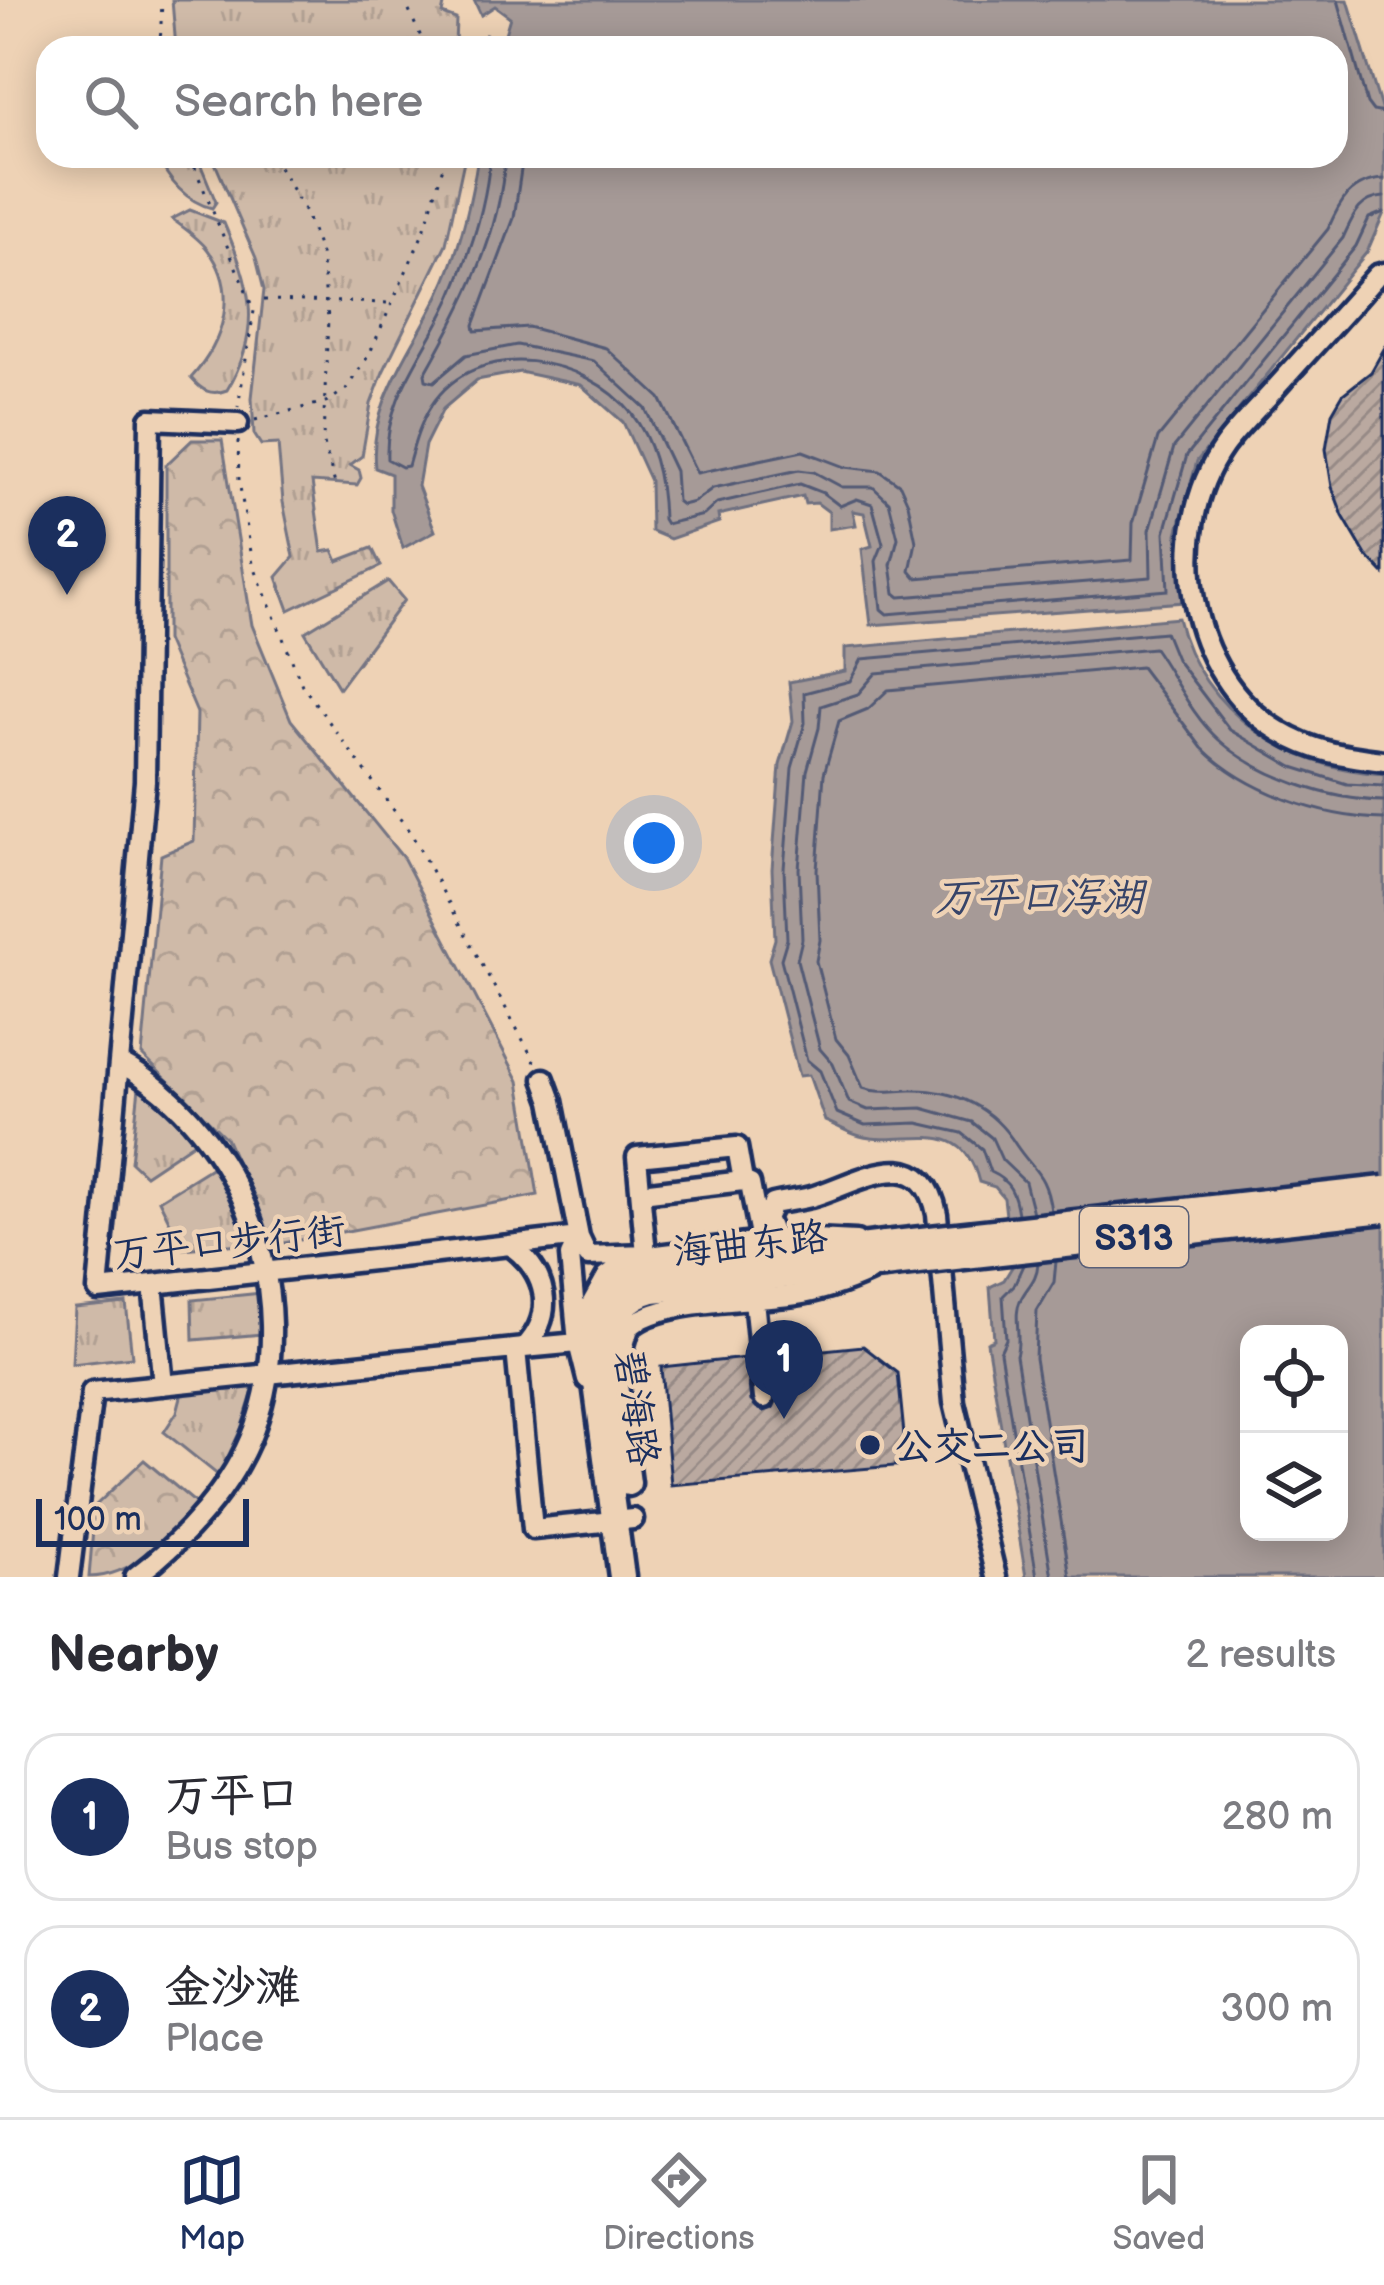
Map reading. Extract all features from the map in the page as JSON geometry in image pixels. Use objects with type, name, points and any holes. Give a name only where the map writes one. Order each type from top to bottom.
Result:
[{"type":"main road","name":"S313","points":[[884,1254],[1384,1189]]},
{"type":"main road","name":"S313","points":[[884,1254],[1384,1210]]},
{"type":"main road","name":"海曲东路","points":[[646,1263],[884,1254]]},
{"type":"main road","name":"海曲东路","points":[[628,1302],[653,1290],[884,1254]]},
{"type":"main road","name":"碧海路","points":[[639,1577],[592,1361],[593,1326],[607,1299],[646,1263]]},
{"type":"main road","name":"碧海路","points":[[622,1577],[625,1520],[609,1339],[616,1316],[628,1302]]},
{"type":"street","points":[[1384,272],[1377,274],[1223,448],[1198,499],[1188,552],[1197,622],[1215,660],[1243,699],[1275,729],[1325,754],[1384,761]]},
{"type":"street","name":"万平口步行街","points":[[246,421],[150,419],[145,781],[98,1290],[578,1237]]},
{"type":"street","points":[[120,1063],[168,1096],[218,1153],[238,1184],[253,1222],[270,1322],[268,1374],[254,1430],[226,1480],[166,1553],[135,1577]]},
{"type":"street","points":[[544,1079],[578,1237],[588,1256],[646,1263]]},
{"type":"street","points":[[646,1263],[637,1157],[737,1147],[742,1181]]},
{"type":"street","points":[[769,1240],[766,1218],[772,1204],[813,1197],[879,1171],[914,1175],[926,1184],[938,1214],[954,1402],[996,1577]]},
{"type":"street","points":[[641,1192],[742,1181],[750,1184],[769,1240]]},
{"type":"street","points":[[578,1237],[570,1256],[578,1343],[602,1417]]},
{"type":"street","points":[[578,1343],[580,1324],[598,1288],[619,1265],[810,1237],[884,1254]]},
{"type":"street","points":[[505,1246],[526,1256],[543,1286],[538,1331],[520,1349],[533,1529],[625,1520]]},
{"type":"street","points":[[616,1394],[621,1343],[640,1318],[840,1286],[884,1254]]},
{"type":"street","points":[[153,1284],[163,1385]]},
{"type":"street","points":[[754,1300],[764,1398]]},
{"type":"street","points":[[69,1577],[92,1392],[578,1343]]},
{"type":"path","points":[[160,36],[162,0]]},
{"type":"path","points":[[404,0],[420,36]]},
{"type":"path","points":[[195,168],[254,310],[239,481],[253,564],[302,685],[412,835],[544,1079]]},
{"type":"path","points":[[280,168],[305,212],[321,254],[328,318],[323,440],[334,484]]},
{"type":"path","points":[[246,421],[329,400],[346,389],[369,356],[424,231],[442,168]]},
{"type":"path","points":[[264,300],[392,303]]},
{"type":"green space","points":[[172,0],[445,0],[442,14],[456,19],[455,36],[175,36]]},
{"type":"green space","points":[[164,168],[202,168],[216,202],[212,208],[194,201]]},
{"type":"green space","points":[[217,168],[462,168],[446,244],[383,372],[371,404],[362,456],[350,465],[359,470],[361,478],[357,485],[312,482],[322,552],[333,550],[338,561],[372,548],[381,566],[289,610],[277,577],[294,557],[278,444],[261,445],[254,434],[252,398],[264,290],[256,258]]},
{"type":"green space","points":[[190,210],[224,223],[246,286],[246,346],[239,368],[221,392],[207,391],[191,378],[219,333],[225,300],[218,266],[208,250],[172,219]]},
{"type":"green space","points":[[192,440],[222,440],[252,625],[291,720],[404,859],[519,1081],[538,1195],[273,1245],[226,1138],[142,1055],[161,855],[194,841],[197,713],[166,640],[166,465]]},
{"type":"green space","points":[[388,581],[404,600],[339,688],[305,632]]},
{"type":"green space","points":[[140,1078],[199,1139],[145,1175],[131,1162]]},
{"type":"green space","points":[[217,1164],[252,1243],[183,1249],[159,1200]]},
{"type":"green space","points":[[262,1293],[262,1334],[193,1340],[192,1300]]},
{"type":"green space","points":[[126,1303],[132,1357],[72,1364],[75,1308]]},
{"type":"green space","points":[[255,1385],[219,1476],[164,1432],[182,1393]]},
{"type":"green space","points":[[144,1460],[198,1505],[177,1530],[136,1563],[89,1577],[95,1506]]},
{"type":"water","points":[[474,0],[1348,0],[1384,118],[1384,213],[1367,252],[1197,461],[1177,534],[1184,602],[871,625],[862,549],[872,546],[864,513],[853,511],[856,525],[829,529],[829,512],[817,503],[805,504],[803,496],[718,515],[719,522],[670,539],[651,531],[650,481],[623,422],[581,385],[520,372],[477,380],[443,409],[425,445],[418,486],[435,531],[403,548],[391,510],[391,474],[375,468],[379,421],[395,376],[453,260],[476,168],[1348,168],[1348,36],[501,36],[510,17],[495,6],[481,15]]},
{"type":"water","name":"万平口泻湖","points":[[1178,618],[1189,652],[1206,681],[1254,730],[1316,761],[1384,774],[1384,1577],[1026,1577],[987,1342],[994,1339],[990,1287],[1004,1280],[1012,1267],[1004,1198],[995,1187],[979,1182],[971,1161],[947,1140],[878,1139],[825,1121],[809,1075],[799,1076],[769,959],[775,939],[772,869],[780,765],[793,721],[789,682],[845,671],[845,648]]},
{"type":"building","points":[[1384,349],[1384,574],[1366,555],[1343,516],[1326,449],[1332,413],[1343,394],[1371,372]]},
{"type":"building","points":[[863,1346],[898,1373],[907,1465],[671,1485],[661,1367],[746,1358],[751,1401],[764,1411],[773,1408],[777,1398],[773,1355]]},
{"type":"place","name":"金沙滩","points":[[67,595]]},
{"type":"place","name":"万平口","points":[[784,1419]]},
{"type":"place","name":"公交二公司","points":[[870,1445]]}]
